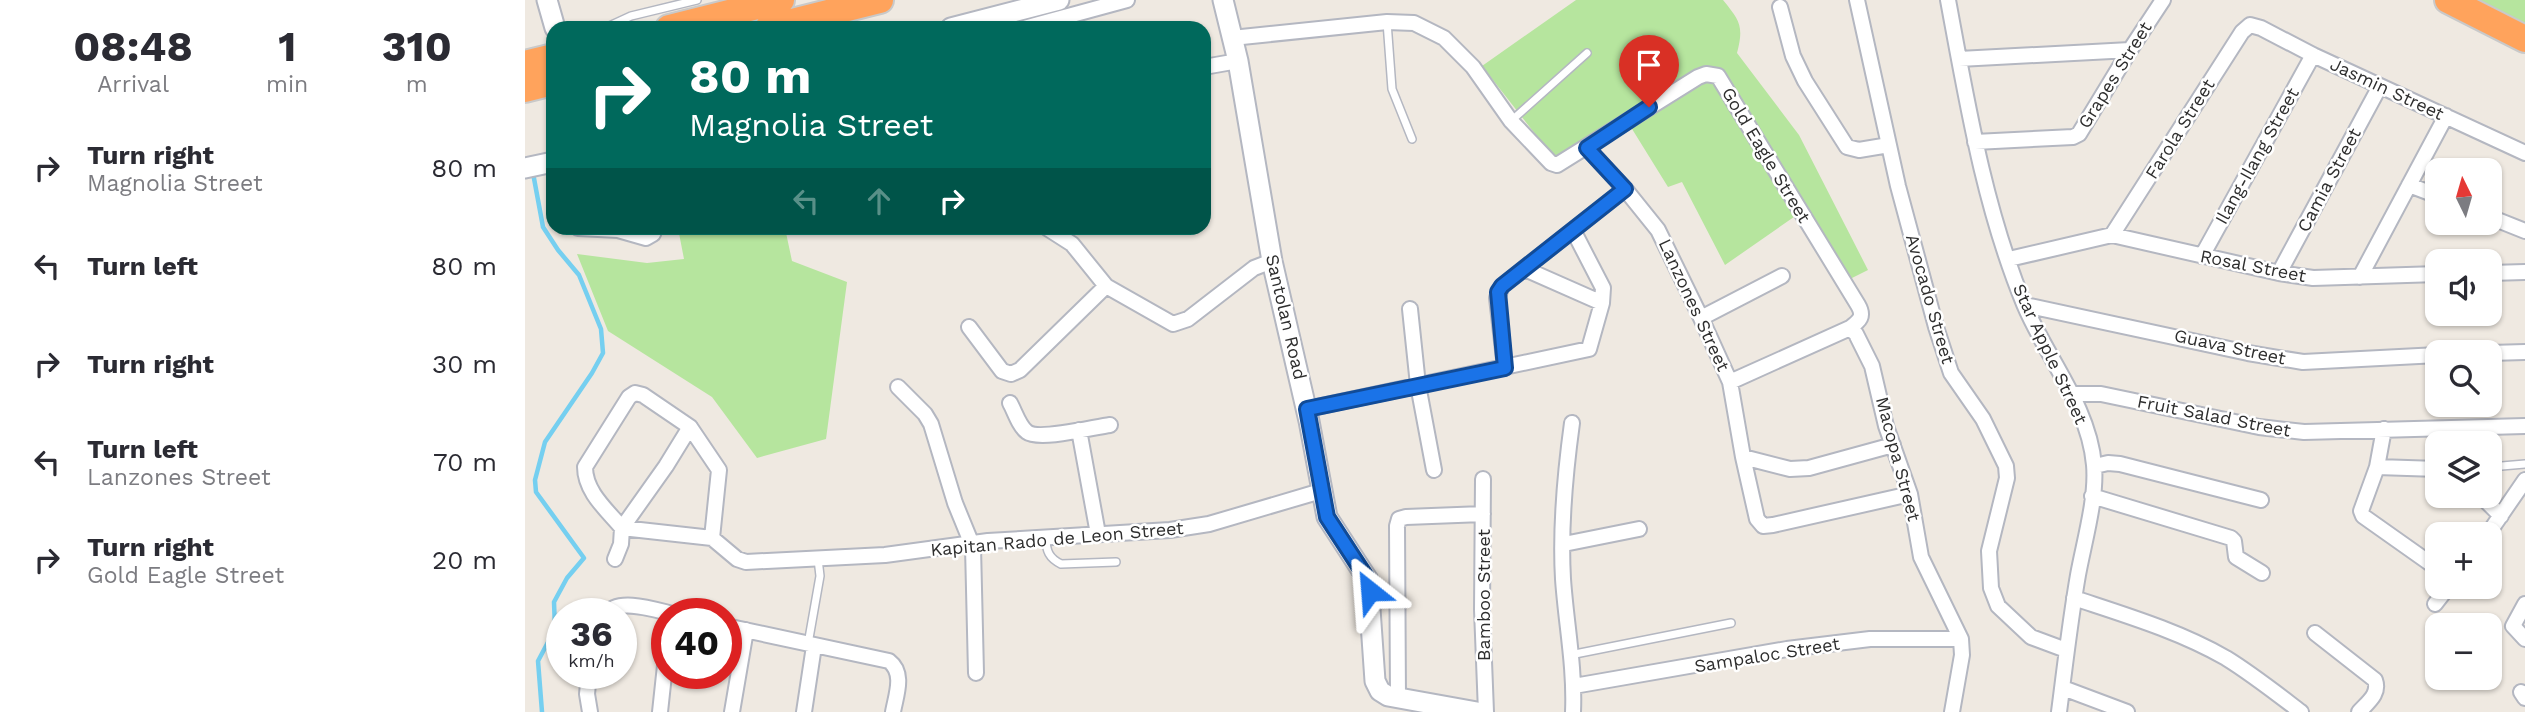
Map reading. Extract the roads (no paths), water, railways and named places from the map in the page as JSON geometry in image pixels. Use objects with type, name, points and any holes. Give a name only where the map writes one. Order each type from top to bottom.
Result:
[{"type":"highway","points":[[697,21],[781,0]]},
{"type":"highway","points":[[2448,0],[2525,39]]},
{"type":"highway","points":[[795,21],[874,1]]},
{"type":"street","points":[[547,0],[554,21]]},
{"type":"street","points":[[978,21],[1059,0]]},
{"type":"street","points":[[1050,21],[1128,0]]},
{"type":"street","name":"Santolan Road","points":[[1223,0],[1238,61],[1272,261],[1307,409],[1327,517],[1368,580],[1375,681],[1380,691],[1398,699]]},
{"type":"street","name":"Avocado Street","points":[[1857,0],[1898,186],[1951,373],[1983,419],[2006,466],[2007,478],[1989,551],[1991,588],[1998,606],[2031,637],[2066,650]]},
{"type":"street","name":"Star Apple Street","points":[[1948,0],[1975,142],[1992,207],[2025,305],[2071,394],[2085,427],[2095,466],[2059,712]]},
{"type":"street","name":"Grapes Street","points":[[1975,142],[2073,137],[2079,134],[2163,0]]},
{"type":"street","points":[[1779,4],[1793,56],[1805,81],[1847,147],[1859,150],[1889,145]]},
{"type":"street","name":"Gold Eagle Street","points":[[1233,38],[1387,22],[1415,23],[1444,38],[1473,67],[1511,121],[1551,163],[1557,165],[1698,77],[1706,74],[1718,76],[1859,305],[1861,319],[1850,328]]},
{"type":"street","name":"Jasmin Street","points":[[2250,25],[2525,152]]},
{"type":"street","name":"Farola Street","points":[[2112,236],[2242,32],[2250,25]]},
{"type":"street","points":[[1959,59],[2130,50]]},
{"type":"street","name":"Ilang-Ilang Street","points":[[2202,256],[2313,55]]},
{"type":"street","points":[[1211,66],[1238,61]]},
{"type":"street","name":"Camia Street","points":[[2279,273],[2380,86]]},
{"type":"street","points":[[2360,277],[2446,116]]},
{"type":"street","name":"Lanzones Street","points":[[1587,148],[1658,230],[1701,318],[1730,382],[1757,519],[1763,526],[1910,494]]},
{"type":"street","points":[[525,168],[546,164]]},
{"type":"street","points":[[2409,185],[2425,191]]},
{"type":"street","points":[[1505,368],[1498,292],[1502,286],[1625,189]]},
{"type":"street","points":[[2503,222],[2525,231]]},
{"type":"street","points":[[1307,409],[1589,349],[1602,303],[1603,288],[1573,230]]},
{"type":"street","points":[[1058,235],[1072,244],[1106,286],[1173,324],[1179,323],[1254,268],[1272,261]]},
{"type":"street","points":[[2009,259],[2112,236]]},
{"type":"street","name":"Rosal Street","points":[[2112,236],[2313,278],[2425,274]]},
{"type":"street","points":[[1525,269],[1602,303]]},
{"type":"street","points":[[2502,273],[2525,272]]},
{"type":"street","points":[[1701,318],[1782,276]]},
{"type":"street","points":[[969,327],[1002,371],[1011,374],[1020,370],[1106,286]]},
{"type":"street","name":"Guava Street","points":[[2025,305],[2303,362],[2425,356]]},
{"type":"street","points":[[1410,310],[1418,385],[1434,470]]},
{"type":"street","points":[[1730,382],[1850,328]]},
{"type":"street","name":"Macopa Street","points":[[1850,328],[1856,334],[1872,366],[1893,445],[1910,494],[1921,557],[1961,639],[1962,655],[1952,712]]},
{"type":"street","points":[[2502,353],[2525,352]]},
{"type":"street","points":[[898,387],[925,414],[931,424],[955,503],[973,547],[976,673]]},
{"type":"street","points":[[635,394],[643,396],[690,427],[719,470],[712,538],[622,528],[589,489],[585,479],[585,467],[629,397],[635,394]]},
{"type":"street","name":"Fruit Salad Street","points":[[2071,394],[2101,394],[2259,427],[2304,432],[2525,426]]},
{"type":"street","points":[[1010,403],[1024,429],[1031,435],[1111,425]]},
{"type":"street","points":[[1572,424],[1565,486],[1563,576],[1574,687],[1573,712]]},
{"type":"street","points":[[615,559],[621,544],[622,528],[690,427]]},
{"type":"street","points":[[1079,429],[1098,534]]},
{"type":"street","points":[[2385,429],[2377,467],[2362,506],[2363,516],[2425,560]]},
{"type":"street","points":[[1743,457],[1790,469],[1809,468],[1893,445]]},
{"type":"street","points":[[2095,466],[2120,464],[2261,500]]},
{"type":"street","points":[[2377,467],[2425,469]]},
{"type":"street","name":"Bamboo Street","points":[[1483,479],[1482,610],[1486,712]]},
{"type":"street","points":[[2497,522],[2525,480]]},
{"type":"street","name":"Kapitan Rado de Leon Street","points":[[712,538],[737,559],[746,562],[885,555],[971,543],[1170,530],[1209,524],[1321,491]]},
{"type":"street","points":[[2092,496],[2231,538],[2234,541],[2236,557],[2262,573]]},
{"type":"street","points":[[2493,508],[2501,516]]},
{"type":"street","points":[[1477,712],[1398,699],[1397,526],[1399,519],[1406,516],[1483,514]]},
{"type":"street","points":[[1564,544],[1639,529]]},
{"type":"street","points":[[2074,598],[2182,636],[2223,656],[2249,672],[2296,710]]},
{"type":"street","points":[[2435,604],[2439,599]]},
{"type":"street","points":[[2525,604],[2513,626],[2525,639]]},
{"type":"street","points":[[742,629],[889,662],[896,667],[899,675],[893,712]]},
{"type":"street","points":[[732,712],[746,630]]},
{"type":"street","points":[[2315,633],[2375,680],[2377,685],[2374,696],[2359,712]]},
{"type":"street","name":"Sampaloc Street","points":[[1574,687],[1787,649],[1880,639],[1961,639]]},
{"type":"street","points":[[804,712],[811,645]]},
{"type":"street","points":[[2063,688],[2127,712]]},
{"type":"street","points":[[588,689],[590,712]]},
{"type":"street","points":[[660,712],[662,689]]},
{"type":"lane","points":[[620,21],[697,0]]},
{"type":"lane","points":[[820,21],[874,1]]},
{"type":"lane","points":[[1387,22],[1392,89],[1412,139]]},
{"type":"lane","points":[[1511,121],[1587,53]]},
{"type":"lane","points":[[2502,466],[2525,464]]},
{"type":"lane","points":[[1046,538],[1049,555],[1061,564],[1116,562]]},
{"type":"lane","points":[[811,645],[820,576],[818,559]]},
{"type":"lane","points":[[1570,655],[1731,623]]},
{"type":"waterway","points":[[533,173],[546,232]]},
{"type":"waterway","points":[[542,712],[538,661],[555,629],[554,602],[567,578],[584,558],[536,492],[535,480],[545,442],[603,353],[601,329],[579,275],[548,235]]}]
